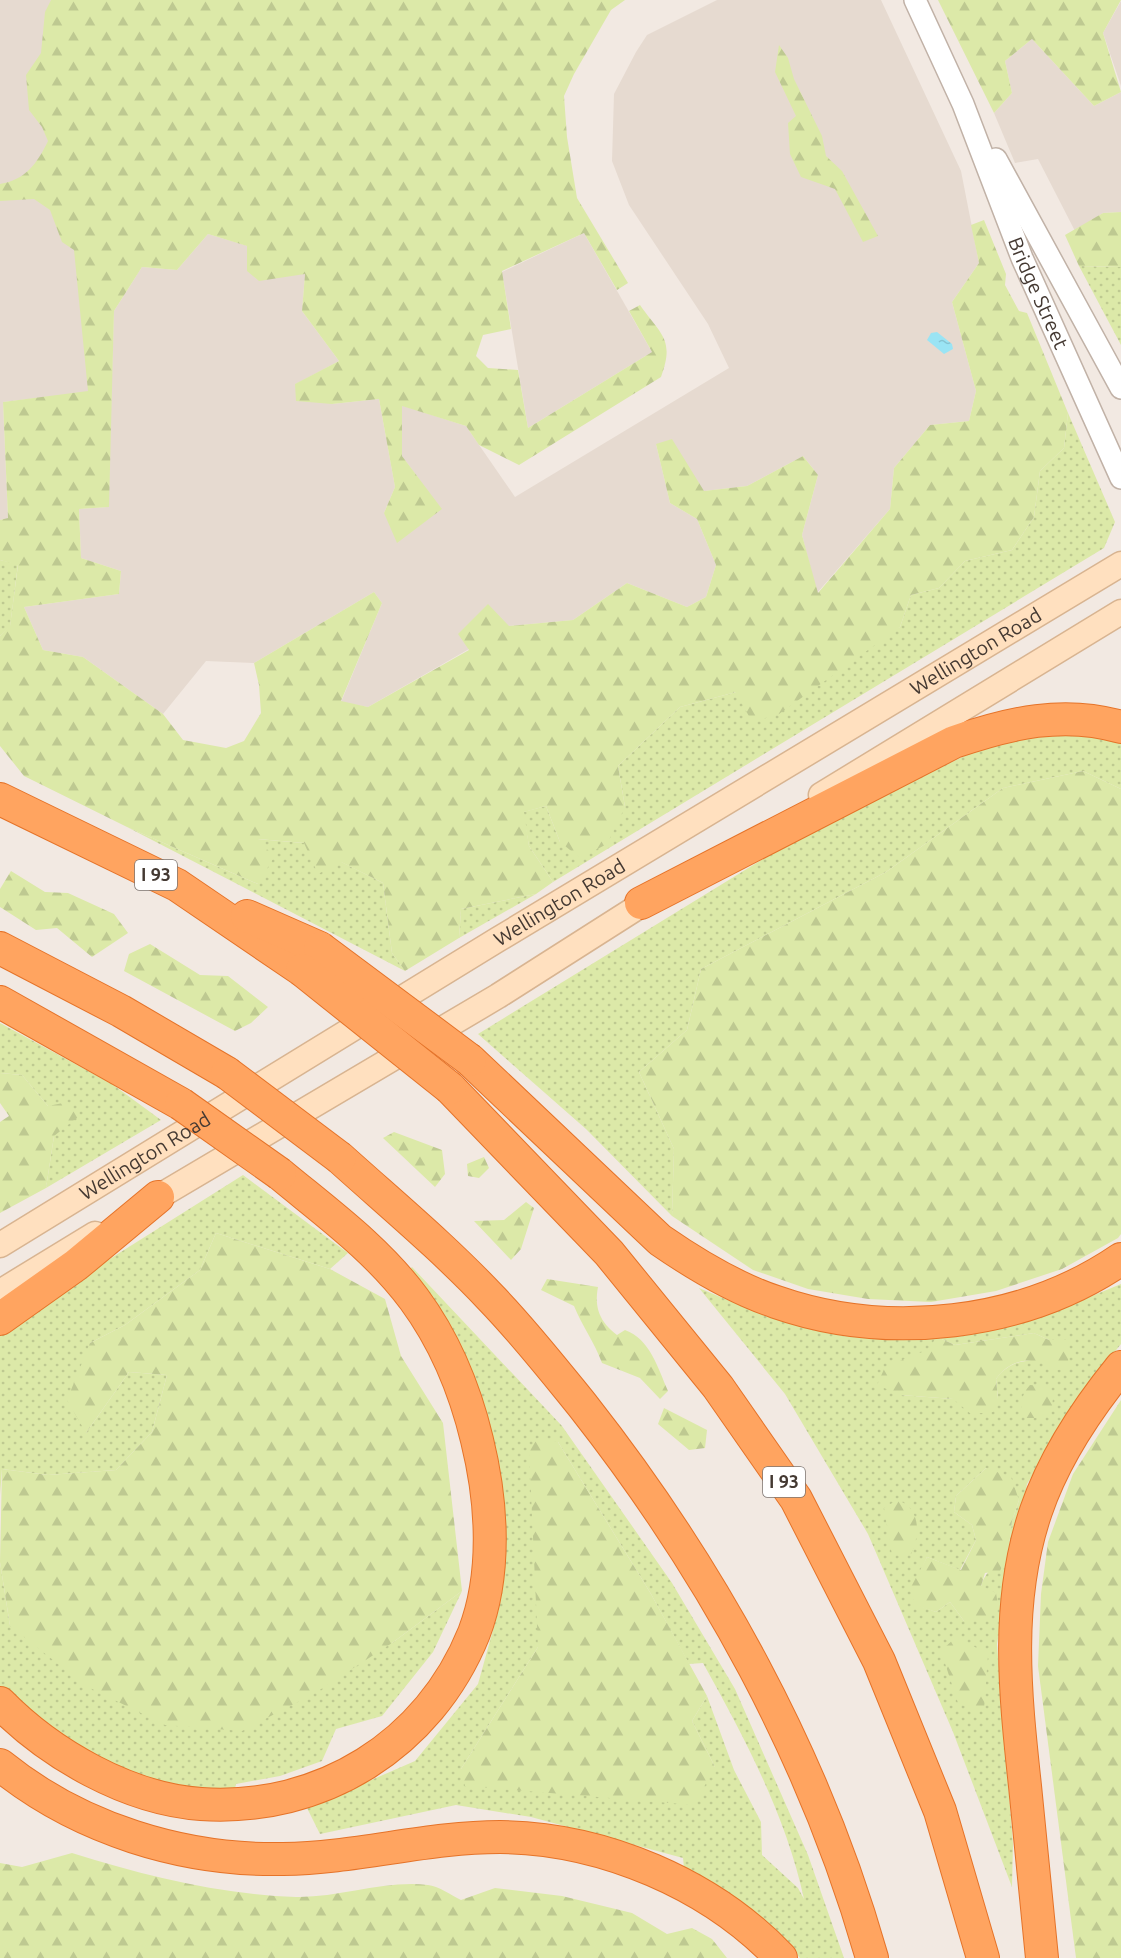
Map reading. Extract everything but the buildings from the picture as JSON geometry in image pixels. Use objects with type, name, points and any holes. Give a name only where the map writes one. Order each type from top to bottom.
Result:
[{"type":"highway","points":[[641,903],[954,742],[999,726],[1029,721],[1081,719],[1121,727]]},
{"type":"highway","name":"I 93","points":[[0,799],[177,885],[311,959],[450,1088],[609,1253],[718,1387],[796,1499],[879,1661],[940,1811],[983,1958]]},
{"type":"highway","points":[[0,948],[122,1011],[227,1073],[340,1158],[429,1237],[514,1323],[617,1450],[668,1521],[741,1642],[794,1750],[844,1871],[872,1958]]},
{"type":"highway","points":[[311,959],[470,1060],[660,1240],[696,1265],[734,1285],[795,1309],[837,1318],[880,1323],[946,1321],[1031,1303],[1071,1287],[1121,1259]]},
{"type":"highway","points":[[0,1002],[181,1104],[280,1174],[355,1235],[387,1266],[414,1300],[438,1336],[460,1386],[482,1459],[490,1546],[485,1589],[474,1631],[457,1668],[431,1707],[400,1738],[365,1765],[327,1785],[286,1798],[243,1804],[199,1804],[156,1795],[115,1780],[76,1761],[39,1737],[0,1703]]},
{"type":"highway","points":[[0,1318],[76,1265],[158,1197]]},
{"type":"highway","points":[[1042,1958],[1013,1677],[1022,1567],[1036,1511],[1088,1408],[1121,1367]]},
{"type":"highway","points":[[0,1765],[39,1793],[96,1823],[157,1844],[199,1854],[285,1859],[500,1837],[544,1840],[587,1848],[649,1868],[708,1898],[761,1936],[781,1958]]},
{"type":"main road","name":"Wellington Road","points":[[0,1245],[497,940],[1121,564]]},
{"type":"main road","name":"Wellington Road","points":[[0,1292],[469,1014],[641,903],[1121,612]]},
{"type":"street","name":"Bridge Street","points":[[915,0],[963,104],[1022,258],[1121,478]]},
{"type":"street","name":"Bridge Street","points":[[963,104],[1044,244],[1121,388]]},
{"type":"shaded area","points":[[0,0],[51,0],[89,392],[3,402],[8,519],[0,520]]},
{"type":"shaded area","points":[[717,0],[881,0],[961,171],[979,263],[952,302],[976,391],[969,421],[930,425],[894,468],[890,509],[817,593],[802,535],[818,475],[803,456],[747,486],[704,491],[656,444],[670,503],[697,519],[716,565],[706,597],[687,607],[627,583],[573,620],[509,626],[368,707],[341,702],[382,603],[374,592],[254,663],[206,661],[163,714],[83,657],[43,650],[24,607],[119,594],[121,571],[81,558],[79,509],[108,507],[114,311],[142,267],[177,270],[208,234],[248,246],[247,271],[305,274],[302,311],[339,361],[296,384],[332,404],[379,399],[395,487],[384,513],[441,509],[402,456],[401,405],[466,426],[515,497],[729,368],[708,324],[629,205],[612,161],[614,94],[647,35]]},
{"type":"shaded area","points":[[1121,1],[1121,86],[1103,33]]},
{"type":"shaded area","points":[[1032,39],[1094,106],[1121,92],[1121,212],[1103,213],[1075,231],[1038,159],[1015,163],[994,113],[1012,93],[1005,61]]},
{"type":"shaded area","points":[[584,233],[652,352],[528,428],[502,272]]},
{"type":"green space","points":[[51,0],[625,0],[611,10],[564,96],[567,137],[577,198],[628,283],[617,290],[584,233],[502,271],[511,329],[483,335],[476,356],[488,368],[518,370],[528,428],[652,352],[629,311],[640,305],[664,338],[667,354],[661,377],[519,465],[479,445],[466,426],[402,406],[402,456],[442,509],[397,543],[384,513],[395,487],[379,399],[332,404],[296,401],[295,384],[339,361],[302,311],[305,274],[259,281],[247,271],[247,246],[208,234],[177,270],[142,267],[114,311],[109,507],[79,509],[81,558],[121,571],[119,594],[24,607],[43,650],[83,657],[163,714],[183,740],[226,748],[244,741],[261,713],[259,685],[254,663],[374,592],[382,603],[341,701],[368,707],[469,650],[458,634],[488,604],[509,626],[573,620],[627,583],[687,607],[706,597],[716,565],[697,519],[670,503],[656,444],[672,439],[704,491],[747,486],[803,456],[818,475],[802,535],[818,593],[890,509],[894,468],[930,425],[969,421],[976,391],[952,302],[979,263],[971,225],[984,220],[1006,274],[1005,285],[1019,311],[1027,313],[1068,413],[1064,448],[1040,471],[1034,517],[1012,550],[965,561],[939,588],[911,595],[900,627],[779,714],[752,722],[736,692],[680,707],[618,766],[625,807],[607,844],[580,858],[560,842],[546,806],[524,812],[529,846],[553,882],[536,894],[461,909],[459,938],[405,971],[392,953],[383,883],[341,862],[318,874],[304,843],[258,839],[274,857],[258,884],[127,827],[24,776],[0,746],[0,636],[10,626],[18,565],[0,560],[0,520],[8,518],[3,402],[88,391],[74,250],[62,242],[50,210],[34,199],[0,201],[0,184],[16,179],[29,170],[48,141],[42,127],[29,110],[26,75],[41,53],[45,12]]},
{"type":"green space","points":[[938,0],[1121,0],[1103,33],[1121,92],[1094,106],[1032,39],[1005,61],[1012,93],[994,113]]},
{"type":"green space","points":[[779,45],[788,58],[794,79],[822,136],[826,156],[842,171],[878,236],[863,242],[835,189],[801,177],[790,154],[788,123],[796,116],[775,72]]},
{"type":"green space","points":[[1121,212],[1121,267],[1079,266],[1065,235],[1103,213]]},
{"type":"green space","points":[[1079,266],[1121,267],[1121,345]]},
{"type":"green space","points":[[1068,413],[1115,522],[1104,548],[553,882],[529,846],[523,812],[546,806],[560,842],[625,807],[618,766],[680,707],[736,692],[900,627],[911,595],[939,588],[965,561],[1012,550],[1034,517],[1040,471],[1064,448]]},
{"type":"green space","points":[[0,560],[18,564],[10,627],[0,636]]},
{"type":"green space","points":[[1046,732],[1097,734],[1121,742],[1121,789],[1083,771],[1003,788],[886,872],[701,969],[687,1030],[639,1072],[674,1149],[672,1216],[586,1129],[478,1034],[763,859],[893,790],[977,750]]},
{"type":"green space","points":[[1083,771],[1121,789],[1121,1234],[1118,1238],[1062,1269],[996,1291],[931,1302],[868,1299],[808,1289],[753,1270],[672,1216],[674,1149],[639,1072],[687,1030],[701,969],[886,872],[1003,788]]},
{"type":"green space","points":[[127,827],[258,884],[257,839],[304,843],[383,883],[392,953],[405,971]]},
{"type":"green space","points":[[11,871],[45,892],[68,893],[114,914],[128,933],[92,957],[57,928],[36,930],[0,907],[0,889]]},
{"type":"green space","points":[[536,894],[459,938],[461,909]]},
{"type":"green space","points":[[150,944],[200,975],[228,976],[268,1007],[251,1023],[235,1031],[124,971],[129,954]]},
{"type":"green space","points":[[0,1023],[112,1084],[161,1120],[46,1188],[54,1136],[48,1106],[22,1075],[0,1073]]},
{"type":"green space","points":[[0,1073],[22,1075],[48,1106],[68,1102],[78,1117],[54,1136],[46,1188],[0,1213],[0,1122],[9,1116],[0,1103]]},
{"type":"green space","points":[[394,1132],[442,1150],[445,1174],[435,1187],[383,1138]]},
{"type":"green space","points":[[484,1157],[489,1168],[479,1178],[468,1176],[467,1164]]},
{"type":"green space","points":[[243,1175],[348,1253],[330,1269],[216,1233],[200,1270],[125,1325],[90,1343],[86,1433],[129,1372],[167,1375],[152,1432],[116,1470],[48,1475],[2,1469],[0,1495],[0,1335],[40,1303]]},
{"type":"green space","points":[[526,1202],[534,1208],[521,1249],[511,1260],[474,1221],[504,1220]]},
{"type":"green space","points":[[216,1233],[330,1269],[385,1299],[401,1356],[443,1423],[462,1591],[392,1643],[315,1693],[242,1731],[165,1725],[86,1686],[10,1626],[0,1562],[2,1469],[48,1475],[116,1470],[152,1432],[167,1375],[129,1372],[86,1433],[67,1400],[90,1343],[125,1325],[200,1270]]},
{"type":"green space","points":[[412,1267],[562,1426],[672,1583],[735,1689],[808,1855],[844,1958],[800,1958],[788,1944],[684,1868],[683,1858],[531,1817],[456,1805],[320,1834],[307,1808],[415,1761],[478,1684],[498,1612],[500,1576],[492,1466],[405,1274]],"holes":[[[558,1442],[651,1594],[689,1664],[703,1663],[734,1719],[775,1807],[804,1899],[798,1888],[762,1855],[761,1822],[734,1770],[707,1696],[692,1721],[715,1767],[461,1769],[538,1647]]]},
{"type":"green space","points":[[547,1279],[598,1287],[597,1302],[602,1320],[617,1335],[625,1330],[641,1340],[657,1364],[668,1391],[660,1399],[640,1378],[602,1363],[574,1306],[541,1290]]},
{"type":"green space","points":[[1121,1284],[1121,1344],[1091,1381],[1027,1484],[997,1644],[1013,1844],[1012,1887],[953,1732],[868,1534],[785,1394],[699,1288],[766,1316],[847,1335],[954,1336],[1039,1318]],"holes":[[[1034,1333],[1049,1340],[1067,1340],[1042,1361],[1016,1363],[1005,1369],[996,1379],[998,1399],[953,1399],[901,1395],[937,1337],[955,1345]],[[986,1468],[1019,1500],[1012,1521],[1008,1554],[990,1570],[982,1583],[981,1621],[964,1621],[950,1602],[936,1612],[915,1604],[922,1568],[927,1557],[960,1570],[976,1540],[972,1525],[954,1512],[956,1496]]]},
{"type":"green space","points":[[1034,1333],[1049,1340],[1067,1340],[1070,1351],[1067,1367],[1058,1370],[1032,1361],[1009,1366],[996,1379],[998,1399],[993,1412],[971,1414],[953,1399],[901,1395],[877,1385],[885,1367],[927,1350],[937,1337],[955,1345]]},
{"type":"green space","points":[[1030,1385],[1044,1386],[1053,1396],[1052,1410],[1043,1418],[1024,1418],[1022,1400]]},
{"type":"green space","points":[[1121,1400],[1121,1958],[1076,1958],[1038,1666],[1041,1594],[1048,1542],[1073,1474]]},
{"type":"green space","points":[[664,1408],[707,1430],[705,1448],[689,1450],[658,1424]]},
{"type":"green space","points":[[538,1438],[558,1442],[651,1594],[707,1696],[692,1721],[715,1767],[694,1805],[465,1786],[461,1769],[538,1647],[529,1449]]},
{"type":"green space","points":[[986,1468],[1011,1477],[1019,1500],[1012,1521],[1008,1554],[1000,1571],[985,1573],[981,1586],[996,1593],[998,1605],[981,1621],[964,1621],[950,1602],[936,1612],[915,1605],[910,1589],[927,1557],[961,1570],[976,1540],[972,1525],[954,1512],[956,1496]]},
{"type":"green space","points":[[897,1500],[910,1509],[916,1522],[916,1538],[911,1554],[892,1555],[884,1508]]},
{"type":"green space","points":[[0,1562],[10,1626],[392,1643],[462,1591],[433,1652],[382,1716],[336,1729],[322,1761],[280,1776],[236,1784],[234,1793],[166,1783],[99,1760],[60,1738],[0,1688]]},
{"type":"green space","points":[[957,1636],[988,1655],[984,1709],[976,1711],[958,1703],[941,1651]]},
{"type":"green space","points":[[72,1853],[182,1882],[267,1895],[312,1897],[411,1884],[432,1886],[461,1900],[495,1888],[562,1896],[632,1913],[667,1934],[692,1928],[712,1939],[727,1958],[0,1958],[0,1863],[22,1867]]},
{"type":"water","points":[[937,332],[952,344],[953,349],[944,354],[927,340],[931,333]]}]
